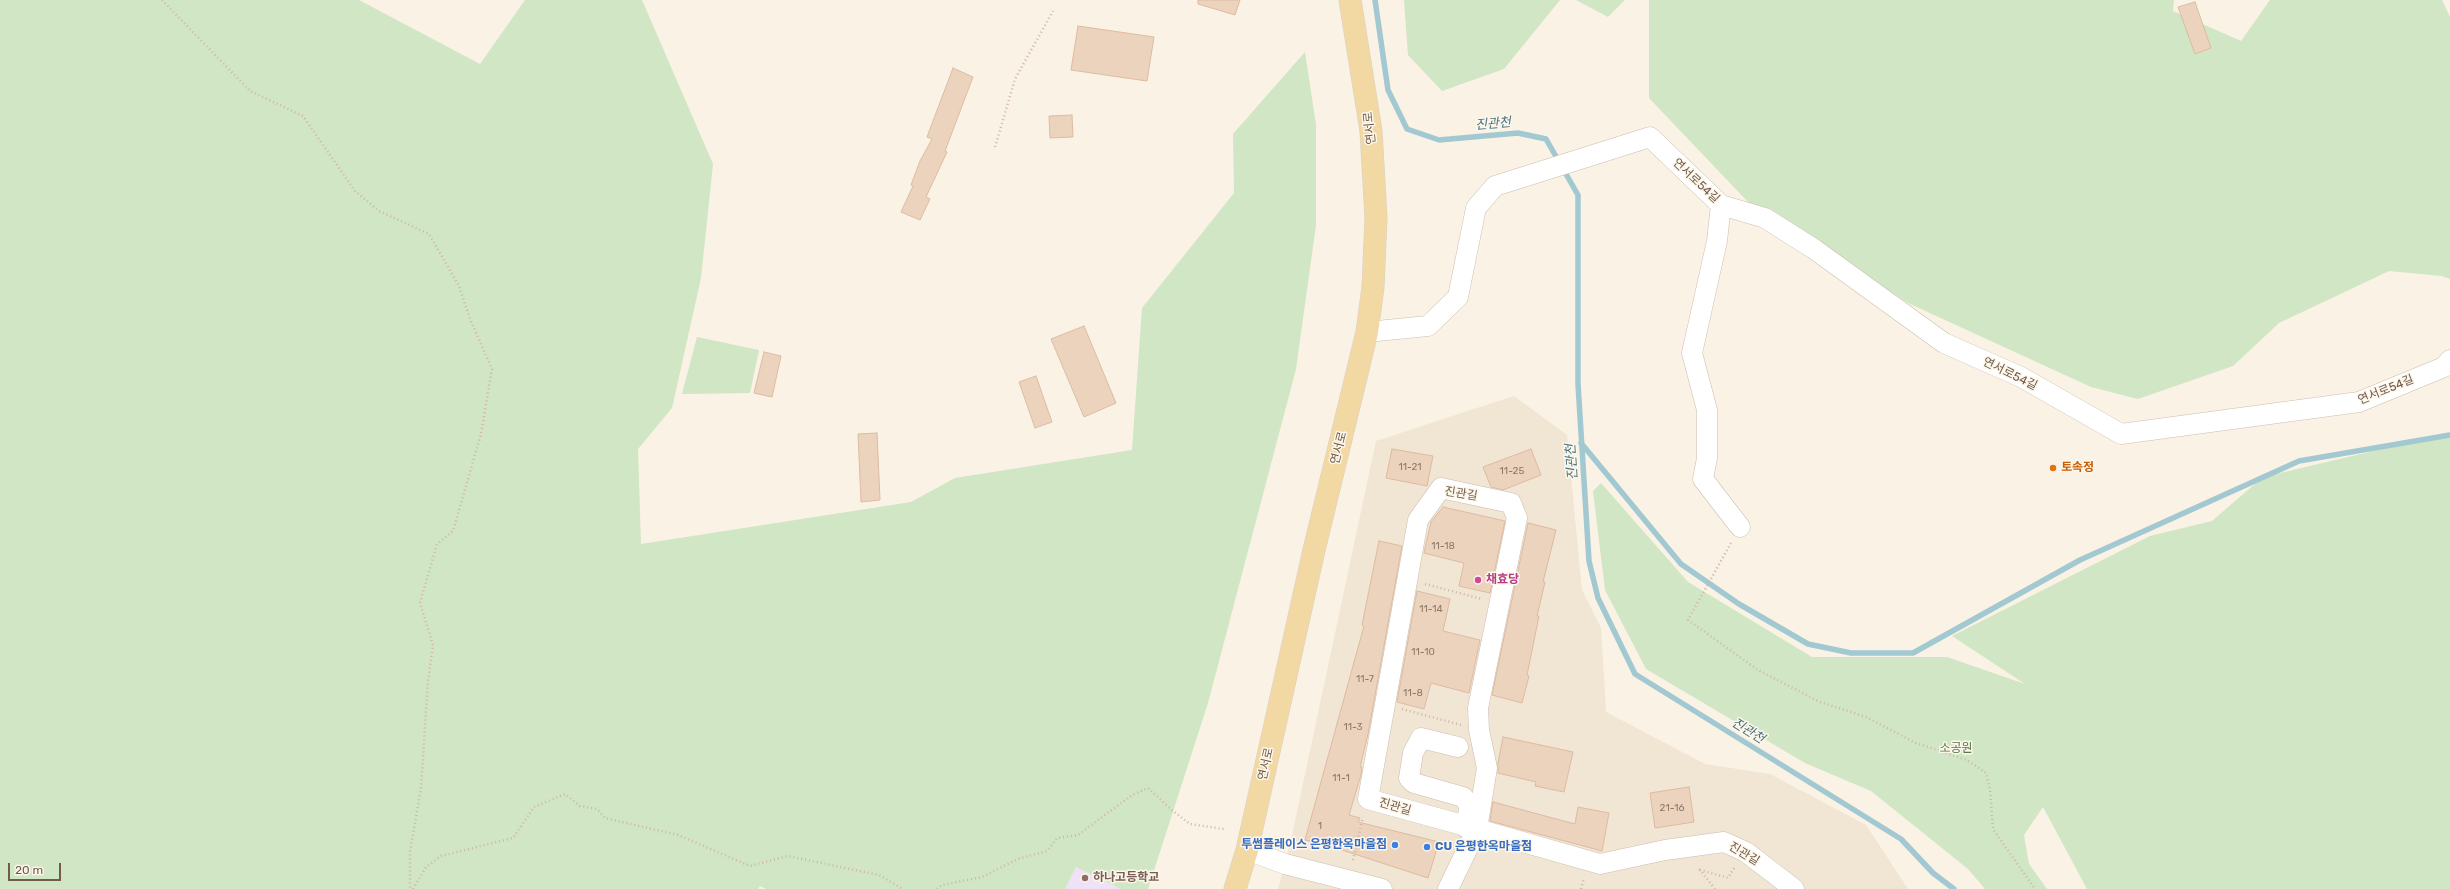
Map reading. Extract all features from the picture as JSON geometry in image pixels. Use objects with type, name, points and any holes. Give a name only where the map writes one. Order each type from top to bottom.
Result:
[{"type":"main road","name":"연서로","points":[[1235,889],[1247,850],[1314,550],[1367,332],[1373,287],[1376,218],[1371,131],[1350,0]]},
{"type":"street","name":"연서로54길","points":[[1367,332],[1428,326],[1458,298],[1476,208],[1495,186],[1650,137],[1721,205],[1765,218],[1814,249],[1944,343],[2020,377],[2120,434],[2359,402],[2444,367],[2450,360]]},
{"type":"street","points":[[1721,205],[1717,241],[1692,353],[1707,410],[1707,458],[1703,479],[1740,527]]},
{"type":"street","name":"진관길","points":[[1448,889],[1471,828],[1487,768],[1479,730],[1478,708],[1517,518],[1511,503],[1441,488],[1418,520],[1368,799],[1471,828],[1600,864],[1665,850],[1724,842],[1746,852],[1794,889]]},
{"type":"street","points":[[1458,747],[1421,738],[1413,753],[1409,778],[1414,783],[1463,797],[1468,803],[1471,828]]},
{"type":"street","points":[[1247,850],[1285,864],[1382,889]]},
{"type":"path","points":[[162,0],[250,91],[303,116],[355,191],[379,211],[429,234],[460,286],[470,319],[492,368],[482,434],[453,531],[437,544],[420,603],[433,645],[428,681],[421,788],[410,852],[412,889]]},
{"type":"path","points":[[995,147],[1015,79],[1053,11]]},
{"type":"path","points":[[1740,527],[1688,620],[1758,670],[1820,702],[1866,717],[1916,743],[1967,760],[1986,773],[1990,789],[1993,829],[2035,889]]},
{"type":"path","points":[[1407,580],[1499,604]]},
{"type":"path","points":[[1385,704],[1479,730]]},
{"type":"path","points":[[937,889],[942,885],[982,877],[1018,859],[1047,851],[1057,838],[1078,835],[1132,795],[1148,788],[1190,824],[1224,829]]},
{"type":"path","points":[[412,889],[426,867],[442,856],[513,838],[534,807],[565,794],[580,806],[597,810],[605,818],[678,836],[750,866],[788,856],[879,875],[903,889]]},
{"type":"path","points":[[1353,860],[1368,799]]},
{"type":"path","points":[[1715,889],[1700,870],[1728,878],[1746,852]]},
{"type":"shaded area","points":[[1514,396],[1567,435],[1582,590],[1601,628],[1606,712],[1705,764],[1770,774],[1866,825],[1908,889],[1278,889],[1291,840],[1376,441]]},
{"type":"shaded area","name":"하나고등학교","points":[[1076,867],[1121,889],[1065,889]]},
{"type":"green space","points":[[0,0],[359,0],[480,64],[525,0],[642,0],[713,164],[701,278],[672,408],[638,449],[641,544],[911,502],[955,478],[1132,450],[1142,308],[1234,193],[1233,134],[1305,52],[1316,125],[1316,225],[1296,369],[1208,703],[1148,889],[1121,889],[1076,867],[1065,889],[766,889],[760,886],[758,889],[0,889]]},
{"type":"green space","points":[[1404,0],[1560,0],[1504,69],[1442,91],[1408,55]]},
{"type":"green space","points":[[1576,0],[1625,0],[1608,17]]},
{"type":"green space","points":[[1649,0],[2174,0],[2173,11],[2241,41],[2270,0],[2442,0],[2450,17],[2450,279],[2442,276],[2389,271],[2279,323],[2233,366],[2138,399],[2091,387],[1908,303],[1749,203],[1649,98]]},
{"type":"green space","points":[[697,337],[759,350],[750,393],[682,394]]},
{"type":"green space","name":"소공원","points":[[2450,433],[2450,889],[2087,889],[2043,807],[2024,835],[2029,864],[2047,889],[1985,889],[1968,869],[1871,791],[1805,763],[1646,669],[1605,590],[1593,491],[1601,483],[1688,582],[1812,657],[1947,657],[2025,684],[1952,636],[2150,536],[2212,521],[2263,477]]},
{"type":"building","points":[[1198,0],[1240,0],[1235,15],[1198,4]]},
{"type":"building","points":[[2195,2],[2211,48],[2195,54],[2178,7]]},
{"type":"building","points":[[1078,26],[1154,37],[1147,81],[1071,70]]},
{"type":"building","points":[[953,68],[973,77],[945,151],[947,152],[926,197],[930,199],[920,220],[901,212],[913,186],[911,185],[920,161],[932,139],[927,137]]},
{"type":"building","points":[[1072,115],[1073,137],[1050,138],[1049,116]]},
{"type":"building","points":[[1084,326],[1116,403],[1084,417],[1051,339]]},
{"type":"building","points":[[764,352],[781,356],[772,397],[754,393]]},
{"type":"building","points":[[1036,376],[1052,422],[1035,428],[1019,382]]},
{"type":"building","points":[[877,433],[880,500],[861,502],[858,434]]},
{"type":"building","points":[[1392,449],[1433,456],[1427,486],[1386,478]]},
{"type":"building","points":[[1531,449],[1541,475],[1503,490],[1491,487],[1483,467]]},
{"type":"building","points":[[1443,507],[1505,521],[1490,593],[1459,586],[1464,563],[1424,553],[1431,522]]},
{"type":"building","points":[[1528,523],[1556,530],[1543,582],[1545,582],[1537,616],[1539,616],[1527,675],[1529,676],[1522,703],[1492,695]]},
{"type":"building","points":[[1379,541],[1402,546],[1368,734],[1360,767],[1362,767],[1361,775],[1349,815],[1360,818],[1358,822],[1439,842],[1428,878],[1333,847],[1305,840],[1364,626],[1362,625]]},
{"type":"building","points":[[1417,591],[1450,599],[1443,631],[1480,640],[1469,693],[1431,683],[1424,709],[1397,702]]},
{"type":"building","points":[[1503,737],[1573,752],[1564,792],[1535,786],[1536,782],[1498,773],[1498,763]]},
{"type":"building","points":[[1689,787],[1694,822],[1655,828],[1650,793]]},
{"type":"building","points":[[1493,802],[1575,824],[1578,807],[1609,813],[1602,851],[1490,821]]},
{"type":"waterway","name":"진관천","points":[[1375,0],[1388,90],[1407,129],[1439,140],[1518,133],[1546,139],[1578,195],[1578,384],[1589,561],[1598,598],[1635,674],[1901,839],[1933,873],[1954,889]]},
{"type":"waterway","points":[[1581,443],[1681,564],[1739,604],[1808,644],[1851,653],[1913,653],[2080,560],[2299,461],[2450,435]]},
{"type":"place","name":"토속정","points":[[2053,468]]},
{"type":"place","name":"채효당","points":[[1478,580]]},
{"type":"place","name":"투썸플레이스 은평한옥마을점","points":[[1395,845]]},
{"type":"place","name":"CU 은평한옥마을점","points":[[1427,847]]},
{"type":"place","name":"하나고등학교","points":[[1085,878]]}]
